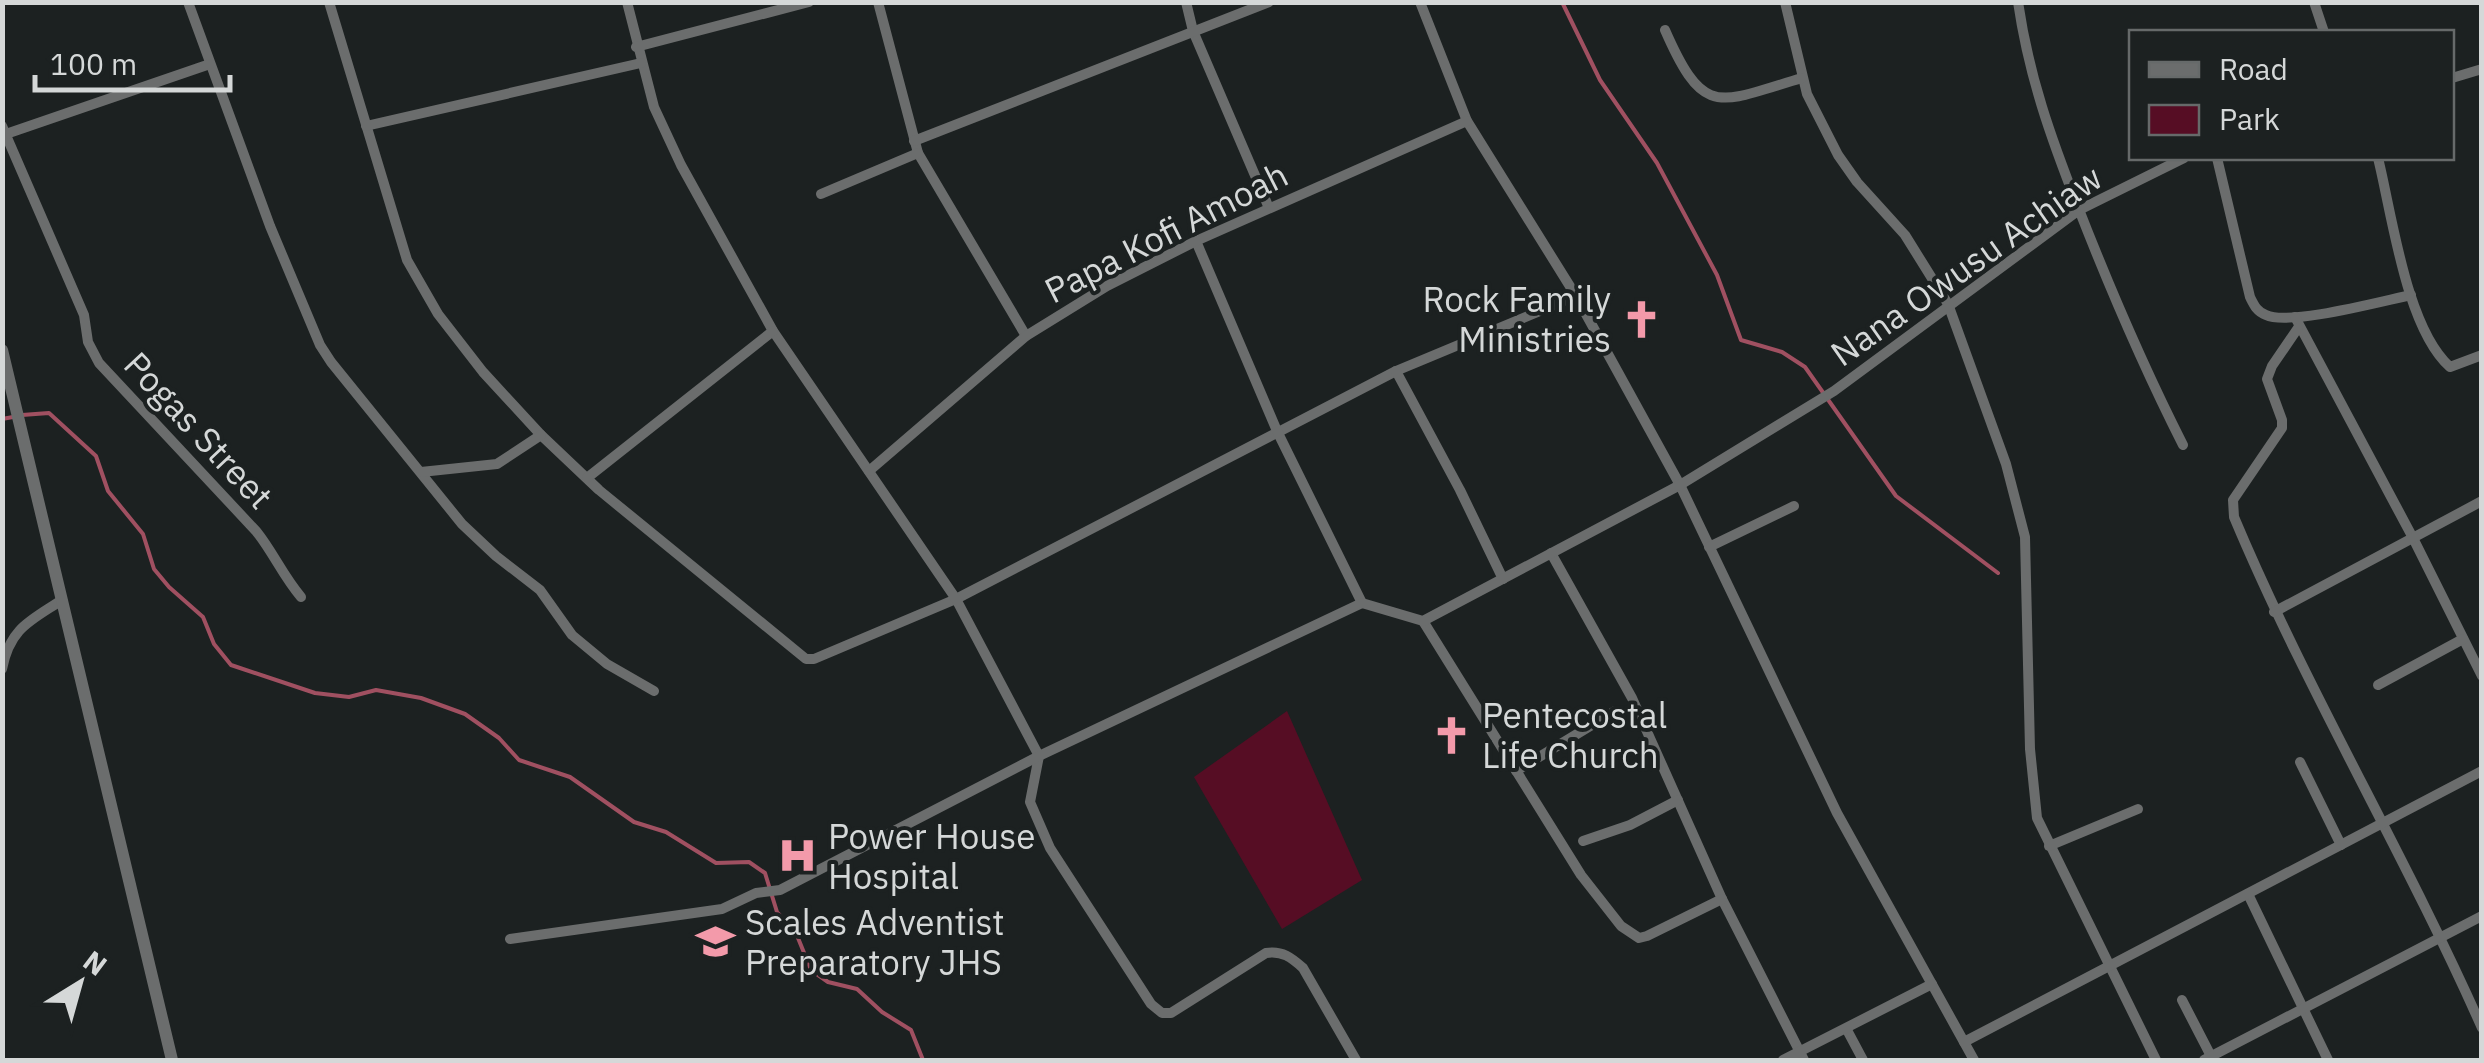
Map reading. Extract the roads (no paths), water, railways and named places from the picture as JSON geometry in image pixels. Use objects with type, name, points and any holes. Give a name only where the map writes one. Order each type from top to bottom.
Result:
[{"type":"street","points":[[188,2],[270,226],[320,345],[462,524],[540,590],[572,635],[607,664],[654,691]]},
{"type":"street","points":[[329,2],[407,260],[438,314],[541,435],[587,478],[806,659],[814,660],[956,599],[1396,371],[1576,296]]},
{"type":"street","points":[[627,2],[654,107],[681,165],[774,331],[956,599],[1040,756],[1030,794],[1032,811],[1050,848],[1151,1004],[1162,1013],[1171,1013],[1266,953],[1276,951],[1304,968],[1356,1060]]},
{"type":"street","points":[[636,47],[809,2]]},
{"type":"street","points":[[878,2],[916,147],[1026,336]]},
{"type":"street","points":[[1186,2],[1193,31],[1270,208]]},
{"type":"street","points":[[821,194],[916,147],[1269,2]]},
{"type":"street","points":[[1420,2],[1467,122],[1576,296],[1680,485],[1837,814],[1974,1060]]},
{"type":"street","points":[[1786,2],[1802,78],[1838,156],[1905,235],[1948,304],[2012,482],[2025,537],[2031,785],[2037,818],[2156,1060]]},
{"type":"street","points":[[2018,2],[2026,56],[2044,120],[2143,366],[2183,446]]},
{"type":"street","points":[[2314,2],[2323,30]]},
{"type":"street","points":[[1665,30],[1682,70],[1698,90],[1717,99],[1802,78]]},
{"type":"street","points":[[366,126],[641,62]]},
{"type":"street","points":[[4,130],[210,64]]},
{"type":"street","points":[[2454,77],[2482,69]]},
{"type":"street","name":"Papa Kofi Amoah","points":[[869,471],[1026,336],[1107,286],[1270,208],[1467,122]]},
{"type":"street","name":"Pogas Street","points":[[4,130],[84,314],[88,342],[100,363],[256,531],[301,597]]},
{"type":"street","name":"Nana Owusu Achiaw","points":[[1423,621],[1680,485],[1810,406],[2079,210],[2180,160]]},
{"type":"street","points":[[2217,160],[2254,307],[2265,315],[2296,322],[2410,295]]},
{"type":"street","points":[[2378,160],[2410,295],[2427,333],[2450,367],[2482,355]]},
{"type":"street","points":[[1196,242],[1277,430],[1362,603]]},
{"type":"street","points":[[2296,322],[2414,538],[2482,676]]},
{"type":"street","points":[[2296,322],[2266,380],[2282,428],[2233,500],[2234,517],[2274,612],[2442,937],[2482,1028]]},
{"type":"street","points":[[587,478],[774,331]]},
{"type":"street","points":[[2,350],[172,1060]]},
{"type":"street","points":[[1396,371],[1502,579]]},
{"type":"street","points":[[421,472],[496,464],[541,435]]},
{"type":"street","points":[[2274,612],[2482,501]]},
{"type":"street","points":[[1710,547],[1794,506]]},
{"type":"street","points":[[1552,553],[1632,698],[1722,899],[1802,1056]]},
{"type":"street","points":[[2,669],[6,649],[19,629],[62,600]]},
{"type":"street","points":[[510,939],[722,908],[756,894],[780,890],[1040,756],[1362,603],[1423,621],[1580,876],[1630,934],[1646,936],[1722,899]]},
{"type":"street","points":[[2378,684],[2463,639]]},
{"type":"street","points":[[1516,771],[1615,711]]},
{"type":"street","points":[[2300,762],[2341,846]]},
{"type":"street","points":[[1964,1042],[2482,772]]},
{"type":"street","points":[[1583,841],[1630,825],[1678,800]]},
{"type":"street","points":[[2049,846],[2138,809]]},
{"type":"street","points":[[2248,894],[2328,1060]]},
{"type":"street","points":[[2182,1000],[2210,1059],[2482,916]]},
{"type":"street","points":[[1783,1060],[1802,1056],[1932,984]]},
{"type":"street","points":[[1847,1030],[1863,1060]]},
{"type":"waterway","points":[[1562,2],[1600,80],[1657,163],[1717,275],[1741,340],[1782,352],[1805,367],[1896,496],[1998,573]]},
{"type":"waterway","points":[[22,415],[49,413],[96,456],[108,491],[143,534],[154,569],[203,617],[214,644],[231,665],[315,693],[349,697],[376,690],[421,698],[465,714],[499,738],[519,760],[570,777],[634,822],[666,832],[716,863],[749,862],[765,873],[777,912],[796,933],[811,970],[828,982],[857,989],[882,1012],[911,1030],[923,1060]]},
{"type":"waterway","points":[[2,419],[13,417]]},
{"type":"place","name":"Rock Family Ministries","points":[[1641,319]]},
{"type":"place","name":"Pentecostal Life Church","points":[[1452,735]]},
{"type":"place","name":"Power House Hospital","points":[[798,856]]},
{"type":"place","name":"Scales Adventist Preparatory JHS","points":[[715,942]]}]
